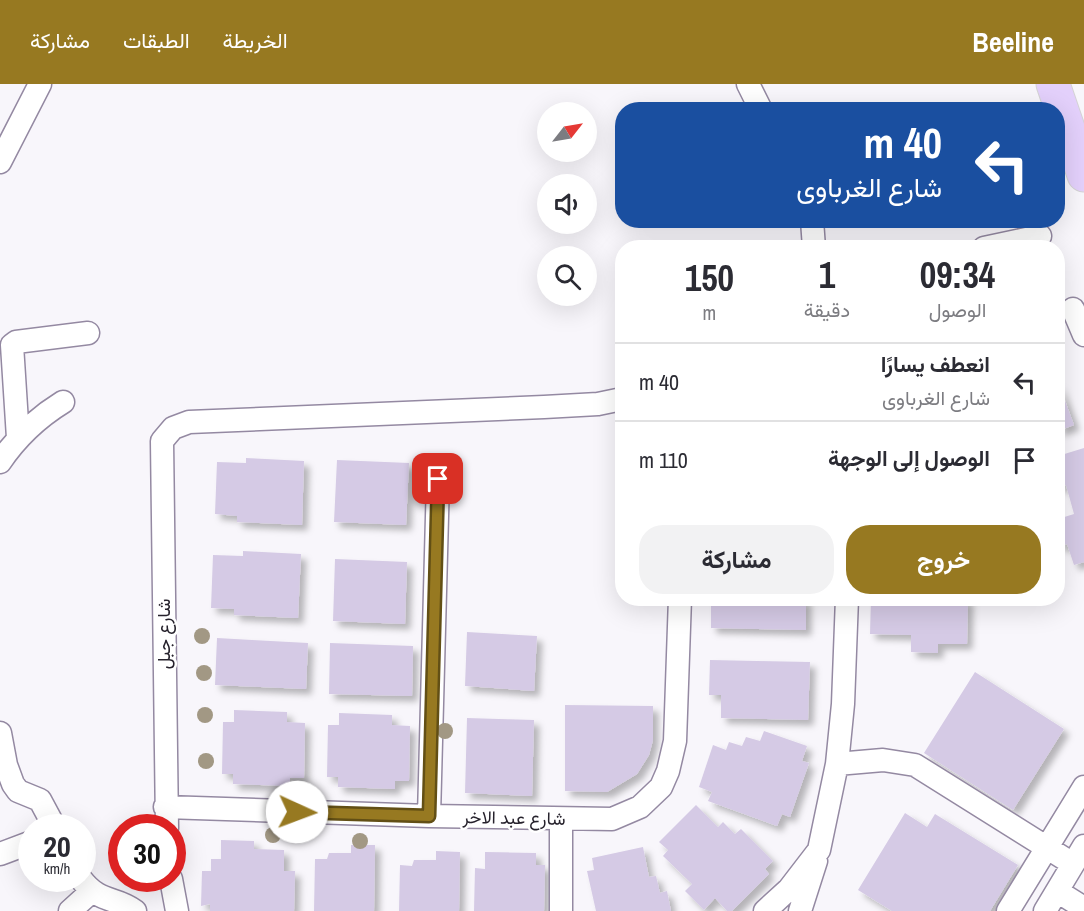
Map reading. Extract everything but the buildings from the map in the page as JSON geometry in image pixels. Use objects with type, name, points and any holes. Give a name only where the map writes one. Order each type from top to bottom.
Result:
[{"type":"main road","points":[[1053,84],[1059,102]]},
{"type":"main road","points":[[1065,120],[1084,176]]},
{"type":"street","points":[[0,162],[40,84]]},
{"type":"street","points":[[748,84],[757,102]]},
{"type":"street","points":[[1021,240],[1040,236]]},
{"type":"street","points":[[1073,309],[1084,335]]},
{"type":"street","points":[[18,438],[7,399],[6,370],[12,345],[16,342],[88,333]]},
{"type":"street","name":"شارع جبل","points":[[166,814],[162,441],[173,428],[189,422],[544,407],[598,404],[615,400]]},
{"type":"street","points":[[0,462],[18,438],[34,422],[63,402]]},
{"type":"street","points":[[429,816],[438,479]]},
{"type":"street","name":"شارع عبد الاخر","points":[[186,818],[429,816],[612,819],[640,807],[661,787],[668,771],[675,741],[680,606]]},
{"type":"street","points":[[800,911],[811,882],[837,764],[843,704],[847,606]]},
{"type":"street","points":[[0,734],[6,765],[14,784],[9,792],[40,800],[48,814]]},
{"type":"street","points":[[837,764],[883,760],[915,765],[1047,848],[1078,855],[1045,911]]},
{"type":"street","points":[[1008,911],[1084,787]]},
{"type":"street","points":[[561,819],[561,911]]},
{"type":"street","points":[[0,854],[18,847]]},
{"type":"street","points":[[765,911],[789,889],[819,850]]},
{"type":"street","points":[[1057,891],[1084,908]]},
{"type":"street","points":[[70,911],[82,892]]},
{"type":"street","points":[[95,892],[102,898],[135,911]]},
{"type":"street","points":[[173,892],[177,911]]},
{"type":"route","points":[[297,812],[429,816],[438,479]]}]
